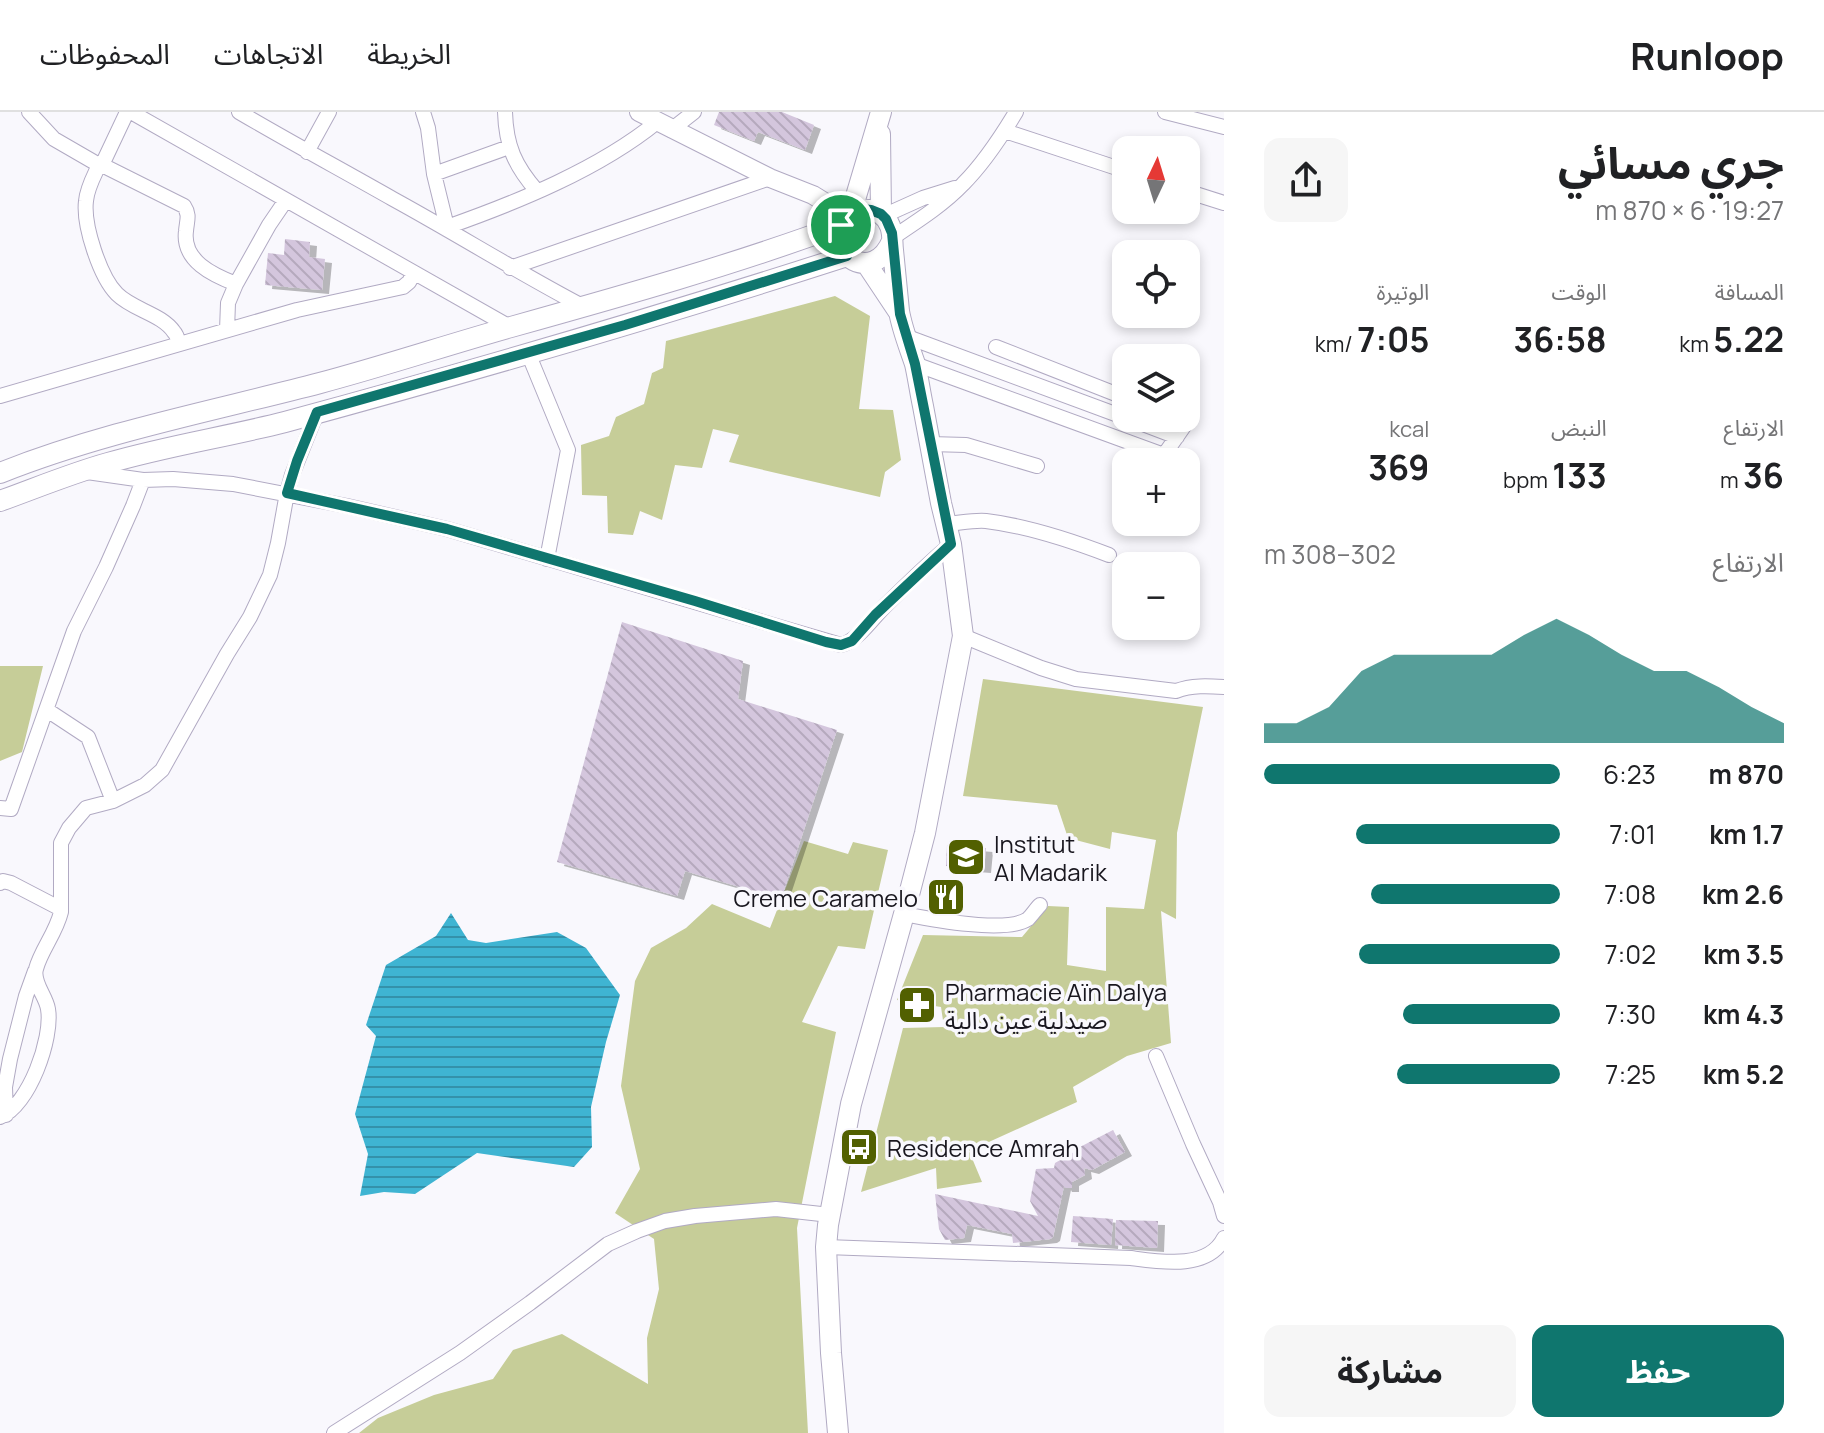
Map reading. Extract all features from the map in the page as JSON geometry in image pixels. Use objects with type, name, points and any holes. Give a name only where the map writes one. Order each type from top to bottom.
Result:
[{"type":"main road","points":[[880,114],[882,215]]},
{"type":"main road","points":[[880,114],[838,236],[840,247],[856,259],[900,314]]},
{"type":"main road","points":[[0,473],[103,438],[349,375],[584,308],[724,264],[846,218],[861,209],[882,215],[890,226],[900,314],[915,364],[949,534],[963,636],[925,833],[851,1104],[830,1215],[826,1247],[838,1433]]},
{"type":"main road","points":[[0,501],[83,471],[172,446],[317,412],[774,280],[856,259],[878,260],[887,252],[892,240]]},
{"type":"street","points":[[29,112],[54,139],[184,206],[189,214],[186,242],[190,255],[214,274],[236,284]]},
{"type":"street","points":[[179,344],[174,331],[117,294],[102,270],[90,236],[87,193],[129,112],[510,327]]},
{"type":"street","points":[[239,112],[584,308]]},
{"type":"street","points":[[307,152],[329,112]]},
{"type":"street","points":[[423,112],[446,228]]},
{"type":"street","points":[[505,112],[509,147],[525,177],[537,191]]},
{"type":"street","points":[[639,112],[770,178],[813,195],[846,218]]},
{"type":"street","points":[[446,228],[537,191],[694,112]]},
{"type":"street","points":[[892,240],[963,185],[990,153],[1016,112]]},
{"type":"street","points":[[1165,112],[1224,127]]},
{"type":"street","points":[[1005,131],[1112,166]]},
{"type":"street","points":[[434,174],[509,147]]},
{"type":"street","points":[[510,268],[770,178]]},
{"type":"street","points":[[882,215],[963,185]]},
{"type":"street","points":[[1200,195],[1224,203]]},
{"type":"street","points":[[227,330],[228,303],[236,284],[286,200]]},
{"type":"street","points":[[0,396],[297,310],[403,287],[414,273]]},
{"type":"street","points":[[905,336],[1112,413]]},
{"type":"street","points":[[996,347],[1112,393]]},
{"type":"street","points":[[528,353],[568,450],[547,559]]},
{"type":"street","points":[[915,364],[1164,455],[1180,432]]},
{"type":"street","points":[[3,1116],[10,1059],[26,996],[58,923],[61,909],[61,843],[86,808],[113,801],[145,785],[162,770],[250,617],[266,583],[274,560],[287,493],[317,412]]},
{"type":"street","points":[[1164,432],[1177,437]]},
{"type":"street","points":[[930,444],[966,445],[1037,466]]},
{"type":"street","points":[[83,471],[143,480],[203,480],[287,493],[447,529],[841,645],[858,635],[949,534],[983,521],[1070,541],[1109,555]]},
{"type":"street","points":[[0,808],[11,809],[74,631],[143,480]]},
{"type":"street","points":[[963,636],[1076,679],[1176,691],[1189,687],[1224,687]]},
{"type":"street","points":[[47,710],[88,737],[113,801]]},
{"type":"street","points":[[0,883],[11,883],[61,909]]},
{"type":"street","points":[[904,914],[941,922],[1011,925],[1027,920],[1040,905]]},
{"type":"street","points":[[3,1116],[16,1106],[36,1072],[49,1023],[36,970]]},
{"type":"street","points":[[1156,1056],[1224,1216]]},
{"type":"street","points":[[334,1433],[460,1353],[608,1244],[637,1231],[665,1221],[776,1209],[830,1215]]},
{"type":"street","points":[[826,1247],[1131,1258],[1162,1262],[1206,1257],[1218,1248],[1224,1238]]},
{"type":"green space","points":[[835,296],[870,316],[859,409],[893,410],[901,460],[885,472],[880,497],[729,462],[739,435],[713,429],[702,468],[675,465],[662,520],[640,511],[633,535],[608,533],[607,496],[582,495],[581,445],[609,436],[616,417],[644,404],[652,373],[663,368],[666,341]]},
{"type":"green space","points":[[0,666],[43,666],[22,752],[0,761]]},
{"type":"green space","points":[[983,679],[1203,707],[1177,833],[1176,919],[1161,911],[1171,1043],[1127,1056],[1073,1087],[1077,1102],[969,1151],[982,1182],[937,1189],[936,1168],[861,1192],[903,1028],[944,1027],[941,1007],[897,1000],[923,935],[1022,937],[1048,906],[1069,907],[1067,965],[1106,971],[1106,907],[1144,909],[1156,840],[1112,832],[1110,849],[1068,838],[1057,805],[963,796]]},
{"type":"green space","points":[[804,841],[848,854],[853,842],[888,850],[865,949],[838,946],[802,1022],[836,1032],[797,1228],[808,1433],[359,1433],[378,1418],[434,1395],[493,1379],[513,1350],[562,1334],[648,1384],[647,1338],[659,1289],[654,1239],[615,1213],[640,1169],[621,1086],[635,981],[651,948],[686,928],[712,904],[770,928]]},
{"type":"water","points":[[451,913],[468,940],[486,943],[557,932],[586,948],[620,995],[591,1107],[592,1147],[574,1167],[477,1153],[415,1194],[384,1192],[360,1196],[368,1154],[355,1114],[376,1036],[366,1025],[386,965],[436,936]]},
{"type":"building","points":[[719,112],[782,112],[814,125],[805,150],[758,132],[754,141],[714,125]]},
{"type":"building","points":[[285,239],[310,242],[309,257],[325,259],[322,290],[265,285],[268,253],[284,255]]},
{"type":"building","points":[[622,622],[743,661],[738,699],[837,730],[781,899],[685,871],[677,896],[557,862]]},
{"type":"building","name":"Institut Al Madarik","points":[[947,845],[986,848],[984,869],[946,866]]},
{"type":"building","name":"Creme Caramelo","points":[[936,888],[957,891],[955,905],[934,902]]},
{"type":"building","points":[[1113,1130],[1125,1152],[1092,1170],[1084,1168],[1085,1175],[1072,1182],[1072,1188],[1064,1186],[1050,1239],[1013,1243],[1012,1234],[967,1225],[964,1238],[945,1240],[939,1229],[935,1194],[1038,1216],[1030,1201],[1036,1169],[1054,1168],[1055,1163],[1074,1152],[1080,1162],[1078,1148]]},
{"type":"building","points":[[1073,1216],[1113,1219],[1111,1245],[1071,1242]]},
{"type":"building","points":[[1116,1220],[1158,1221],[1157,1248],[1115,1245]]},
{"type":"place","name":"Institut Al Madarik","points":[[966,857]]},
{"type":"place","name":"Creme Caramelo","points":[[946,897]]},
{"type":"place","name":"Pharmacie Aïn Dalya صيدلية عين دالية","points":[[917,1005]]},
{"type":"place","name":"Residence Amrah","points":[[859,1147]]},
{"type":"route","points":[[861,209],[881,214],[890,226],[900,314],[915,364],[951,544],[847,644],[826,642],[447,529],[287,493],[317,412],[625,325],[847,256],[840,247],[838,236],[841,225],[849,214],[861,209]]}]
